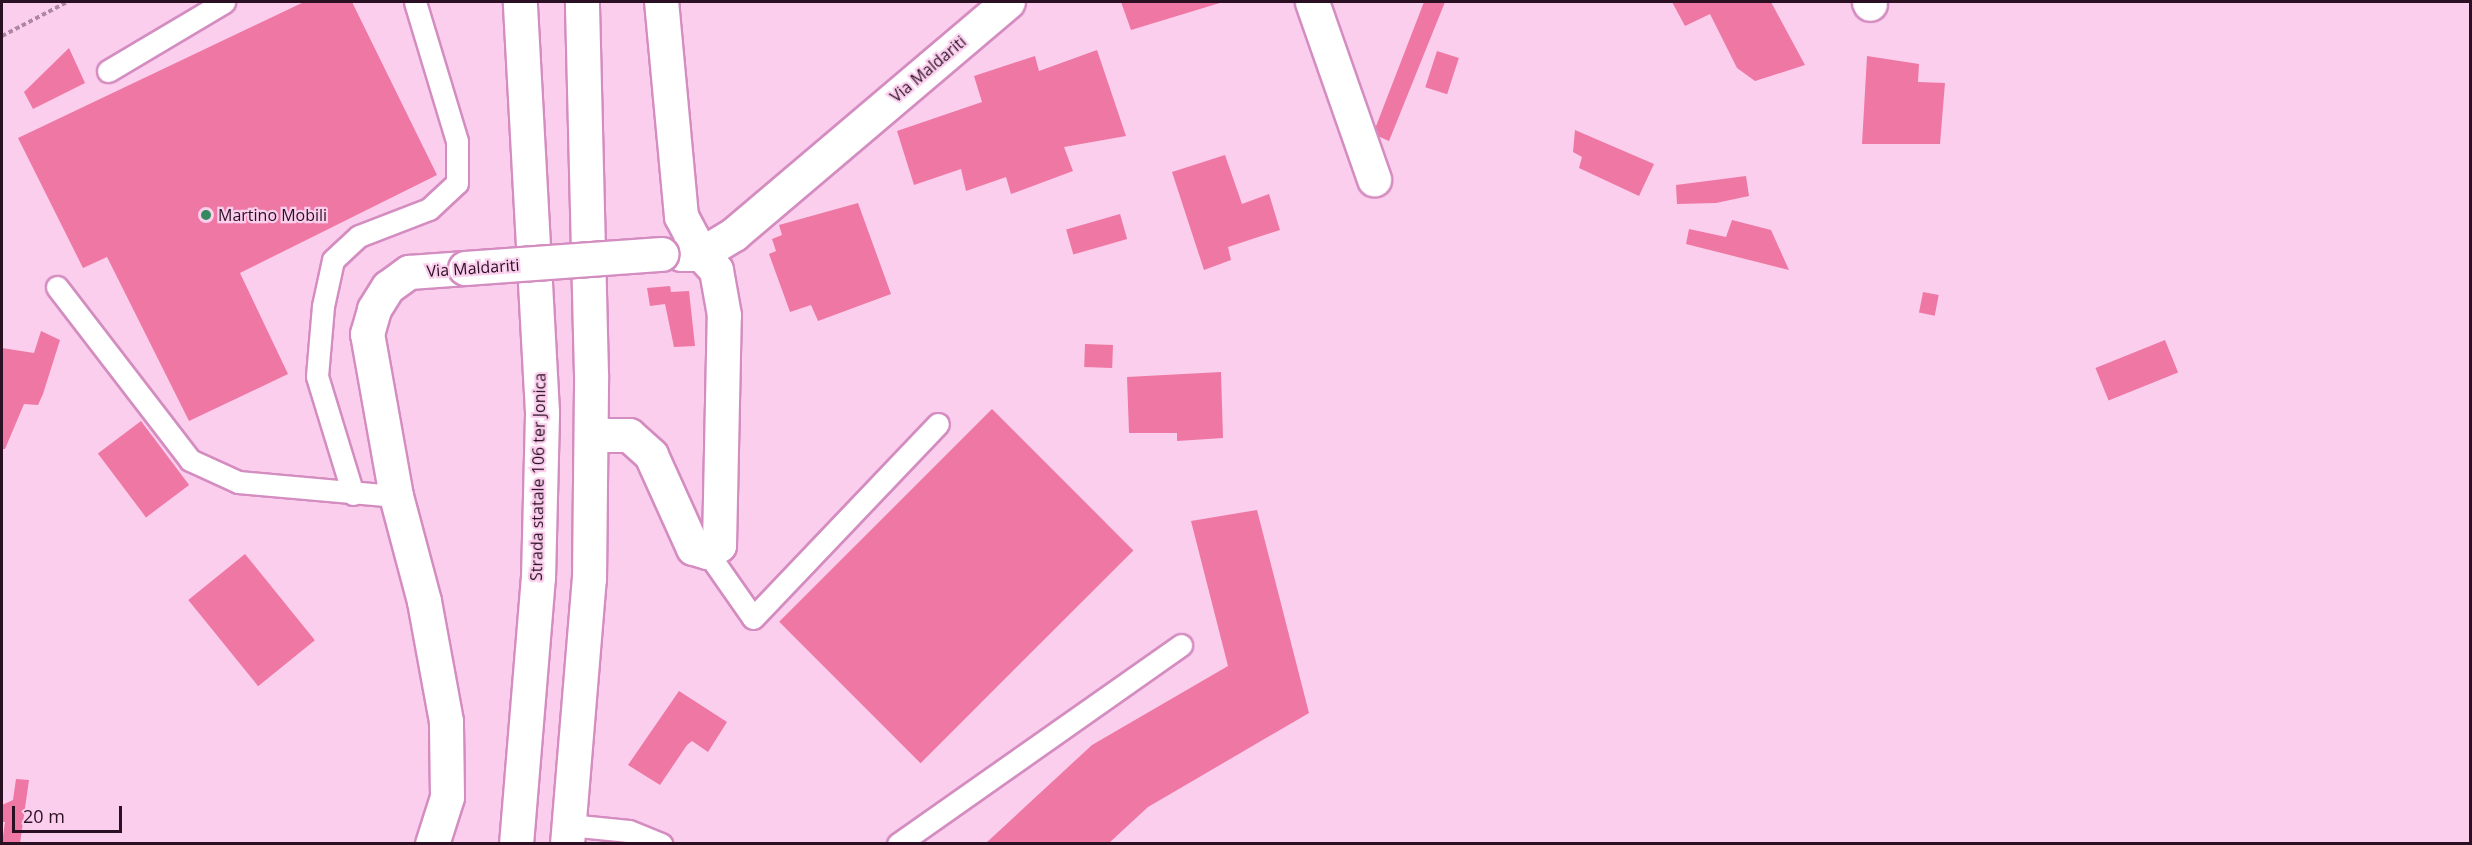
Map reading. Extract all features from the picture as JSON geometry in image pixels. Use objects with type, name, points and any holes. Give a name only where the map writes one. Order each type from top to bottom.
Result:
[{"type":"street","name":"Strada statale 106 ter Jonica","points":[[516,843],[538,578],[542,412],[519,2]]},
{"type":"street","points":[[568,834],[589,579],[591,435],[582,2]]},
{"type":"street","points":[[591,435],[629,435],[651,455],[693,548],[707,552],[719,545],[724,315],[716,270],[701,254],[681,216],[661,2]]},
{"type":"street","name":"Via Maldariti","points":[[432,843],[447,797],[446,721],[424,601],[396,496],[367,334],[374,309],[388,287],[410,272],[662,254],[701,254],[734,234],[1008,2]]},
{"type":"street","points":[[1312,2],[1374,178]]},
{"type":"lane","points":[[108,71],[224,2]]},
{"type":"lane","points":[[353,494],[317,376],[322,306],[333,260],[359,236],[429,209],[457,183],[457,141],[415,2]]},
{"type":"lane","points":[[57,287],[190,460],[238,482],[353,494],[396,496]]},
{"type":"lane","points":[[707,552],[753,618],[938,424]]},
{"type":"lane","points":[[898,843],[1181,645]]},
{"type":"lane","points":[[568,834],[629,831],[662,843]]},
{"type":"path","points":[[2,36],[67,2]]},
{"type":"building","name":"Martino Mobili","points":[[304,2],[352,2],[437,175],[240,273],[288,374],[189,421],[107,257],[83,268],[18,138]]},
{"type":"building","points":[[1121,2],[1223,2],[1131,30]]},
{"type":"building","points":[[1424,2],[1445,2],[1389,141],[1373,134]]},
{"type":"building","points":[[1672,2],[1771,2],[1805,65],[1755,81],[1737,68],[1710,14],[1685,26]]},
{"type":"building","points":[[69,48],[85,83],[33,109],[24,92]]},
{"type":"building","points":[[1097,50],[1126,136],[1064,147],[1073,171],[1011,194],[1006,177],[966,191],[961,169],[914,185],[897,131],[982,102],[974,76],[1035,56],[1039,71]]},
{"type":"building","points":[[1437,51],[1459,58],[1447,94],[1425,87]]},
{"type":"building","points":[[1867,56],[1919,64],[1918,82],[1945,83],[1940,144],[1862,144]]},
{"type":"building","points":[[1575,130],[1654,164],[1639,196],[1579,168],[1582,157],[1573,152]]},
{"type":"building","points":[[1225,155],[1242,204],[1269,194],[1280,230],[1228,247],[1231,260],[1204,270],[1172,172]]},
{"type":"building","points":[[1746,176],[1749,196],[1716,203],[1677,204],[1676,185]]},
{"type":"building","points":[[858,203],[891,294],[818,321],[811,305],[790,312],[769,254],[776,251],[772,239],[782,235],[779,225]]},
{"type":"building","points":[[1120,214],[1127,239],[1073,254],[1066,229]]},
{"type":"building","points":[[1732,220],[1771,230],[1789,270],[1686,244],[1689,229],[1726,237]]},
{"type":"building","points":[[670,286],[671,292],[689,291],[695,346],[674,347],[665,304],[650,306],[647,288]]},
{"type":"building","points":[[1923,292],[1939,295],[1935,316],[1919,313]]},
{"type":"building","points":[[41,331],[60,340],[43,394],[38,405],[24,404],[5,449],[2,449],[2,348],[34,353]]},
{"type":"building","points":[[2165,340],[2178,372],[2109,401],[2095,368]]},
{"type":"building","points":[[1085,344],[1113,345],[1112,368],[1084,367]]},
{"type":"building","points":[[1221,372],[1223,438],[1177,441],[1177,433],[1129,433],[1127,377]]},
{"type":"building","points":[[992,409],[1133,550],[921,763],[779,622]]},
{"type":"building","points":[[141,421],[189,485],[146,517],[98,453]]},
{"type":"building","points":[[1257,510],[1309,713],[1148,807],[1109,843],[986,843],[1092,745],[1228,666],[1191,521]]},
{"type":"building","points":[[245,554],[315,640],[258,686],[188,600]]},
{"type":"building","points":[[679,691],[727,722],[708,752],[692,741],[687,745],[660,785],[628,765]]},
{"type":"building","points":[[16,779],[29,780],[20,843],[2,843],[5,822],[2,822],[2,805],[13,800]]},
{"type":"place","name":"Martino Mobili","points":[[206,215]]}]
